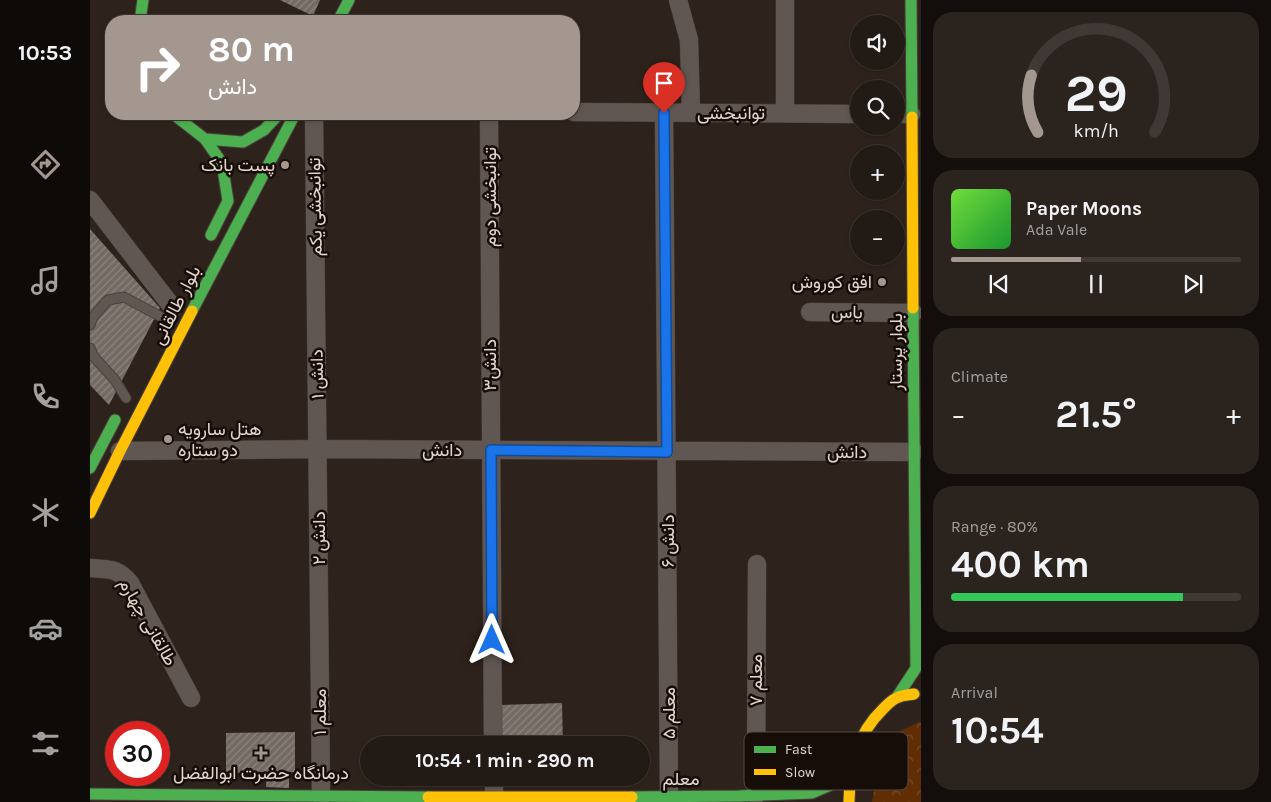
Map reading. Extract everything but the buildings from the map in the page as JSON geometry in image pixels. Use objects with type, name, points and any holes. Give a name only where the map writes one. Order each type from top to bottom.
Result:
[{"type":"main road","points":[[141,15],[143,0]]},
{"type":"main road","points":[[341,15],[350,0]]},
{"type":"main road","name":"بلوار پرستار","points":[[897,697],[916,668],[918,452],[913,313],[910,0]]},
{"type":"main road","points":[[179,120],[205,139],[243,142],[264,130],[273,120]]},
{"type":"main road","name":"بلوار طالقانی","points":[[90,513],[120,451],[292,120]]},
{"type":"main road","name":"بلوار طالقانی","points":[[204,249],[228,201],[222,163],[205,139]]},
{"type":"main road","points":[[90,468],[129,394]]},
{"type":"main road","points":[[864,732],[874,716],[897,697],[921,692]]},
{"type":"main road","name":"معلم","points":[[90,794],[494,798],[756,795],[812,793],[819,790]]},
{"type":"street","points":[[678,0],[690,40],[691,113]]},
{"type":"street","points":[[784,0],[785,113]]},
{"type":"street","name":"توانبخشی","points":[[580,112],[850,114]]},
{"type":"street","name":"دانش ۶","points":[[664,113],[668,630]]},
{"type":"street","name":"توانبخشی یکم","points":[[314,120],[316,300]]},
{"type":"street","name":"توانبخشی دوم","points":[[489,120],[490,280]]},
{"type":"street","points":[[92,206],[170,314]]},
{"type":"street","name":"دانش٣","points":[[490,280],[493,736]]},
{"type":"street","name":"دانش ١","points":[[316,300],[318,449]]},
{"type":"street","name":"یاس","points":[[810,312],[913,313]]},
{"type":"street","name":"دانش","points":[[120,451],[318,449],[918,452]]},
{"type":"street","name":"دانش ٢","points":[[318,449],[320,627]]},
{"type":"street","name":"معلم ٧","points":[[756,732],[757,564]]},
{"type":"street","name":"طالقانی چهارم","points":[[90,568],[114,570],[122,574],[130,583],[192,698]]},
{"type":"street","name":"معلم ١","points":[[320,627],[321,797]]},
{"type":"street","name":"معلم ۵","points":[[668,630],[669,796]]},
{"type":"street","points":[[494,786],[494,798]]},
{"type":"street","name":"معلم ٧","points":[[756,790],[756,795]]},
{"type":"lane","points":[[90,325],[93,316],[108,300],[124,297],[170,314]]},
{"type":"lane","points":[[90,348],[94,357],[129,394]]},
{"type":"green space","points":[[921,722],[921,802],[872,802],[874,790],[908,790],[908,732],[900,731]]},
{"type":"traffic: fast","points":[[141,15],[143,0]]},
{"type":"traffic: fast","points":[[341,15],[349,0]]},
{"type":"traffic: fast","points":[[911,0],[912,117]]},
{"type":"traffic: fast","points":[[181,120],[205,139]]},
{"type":"traffic: fast","points":[[205,139],[243,142],[264,130],[273,120]]},
{"type":"traffic: fast","points":[[192,311],[292,120]]},
{"type":"traffic: fast","points":[[205,139],[222,163],[228,201],[211,235]]},
{"type":"traffic: fast","points":[[897,697],[916,668],[913,308]]},
{"type":"traffic: fast","points":[[90,468],[115,420]]},
{"type":"traffic: fast","points":[[632,797],[739,796],[812,793],[819,790]]},
{"type":"traffic: fast","points":[[90,794],[428,797]]},
{"type":"traffic: slow","points":[[912,117],[913,308]]},
{"type":"traffic: slow","points":[[90,513],[192,311]]},
{"type":"traffic: slow","points":[[865,732],[892,700],[914,694]]},
{"type":"traffic: slow","points":[[849,802],[850,790]]},
{"type":"traffic: slow","points":[[428,797],[632,797]]},
{"type":"place","name":"پست بانک","points":[[285,165]]},
{"type":"place","name":"افق کوروش","points":[[882,282]]},
{"type":"place","name":"هتل سارویه دو ستاره","points":[[168,439]]},
{"type":"place","name":"درمانگاه حضرت ابوالفضل","points":[[261,753]]},
{"type":"route","points":[[492,640],[491,450],[667,452],[664,113]]}]
